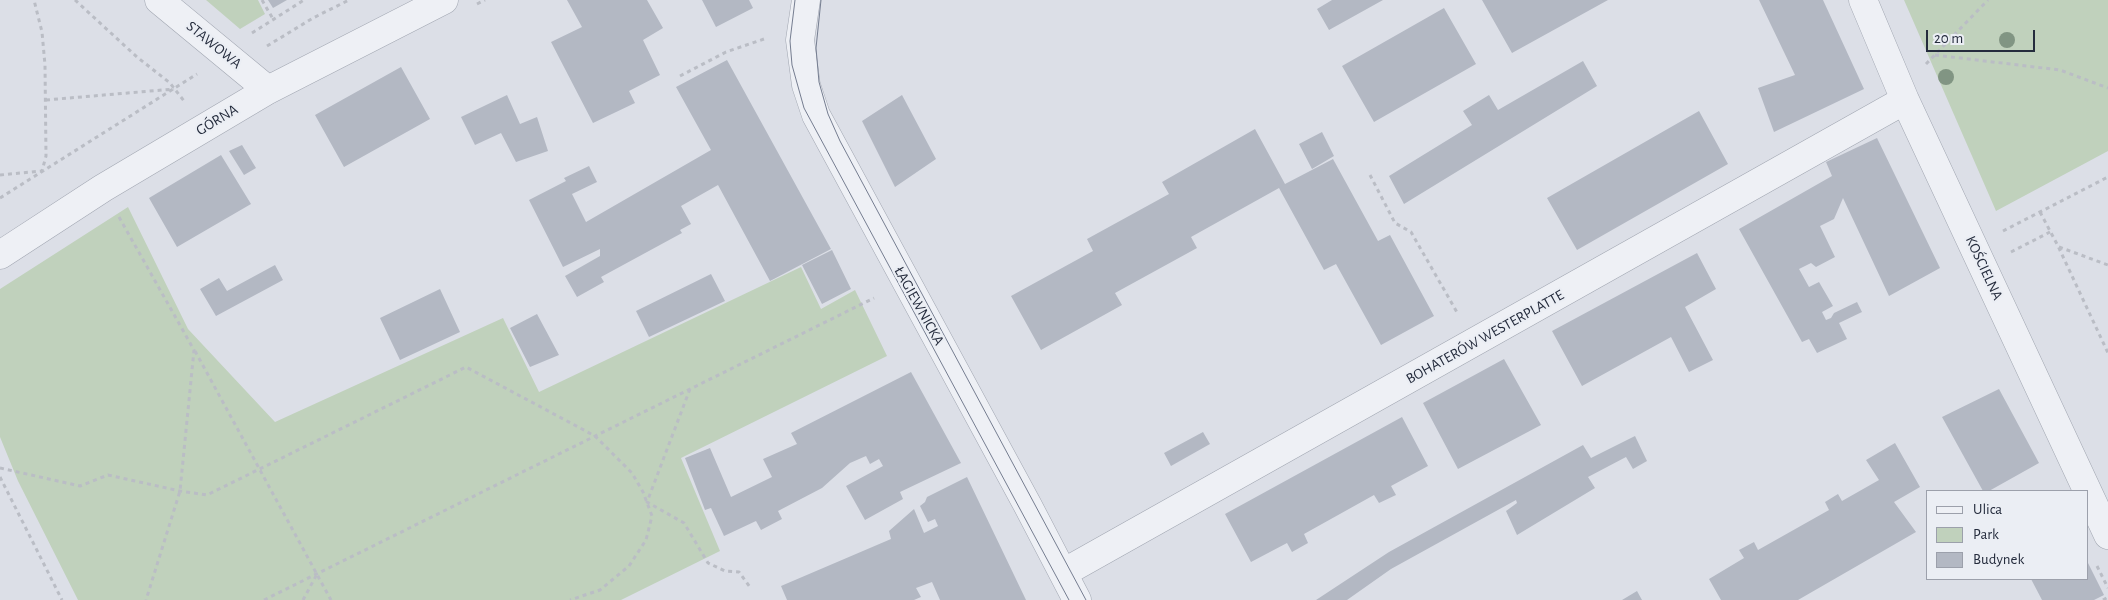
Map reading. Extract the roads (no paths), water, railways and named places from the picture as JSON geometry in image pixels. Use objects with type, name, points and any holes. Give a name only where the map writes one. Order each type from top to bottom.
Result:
[{"type":"street","name":"STAWOWA","points":[[159,0],[236,47],[268,90]]},
{"type":"street","name":"GÓRNA","points":[[0,255],[103,188],[268,90],[444,0]]},
{"type":"street","name":"ŁAGIEWNICKA","points":[[806,0],[800,40],[806,85],[816,115],[1077,600]]},
{"type":"street","name":"KOŚCIELNA","points":[[1864,0],[1906,100],[2087,490]]},
{"type":"street","name":"BOHATERÓW WESTERPLATTE","points":[[1064,573],[1906,100]]},
{"type":"street","name":"KOŚCIELNA","points":[[2088,492],[2108,535]]},
{"type":"tram line","points":[[795,0],[790,41],[792,65],[804,108],[1069,600]]},
{"type":"tram line","points":[[821,0],[816,48],[819,82],[828,114],[840,141],[1086,600]]}]
